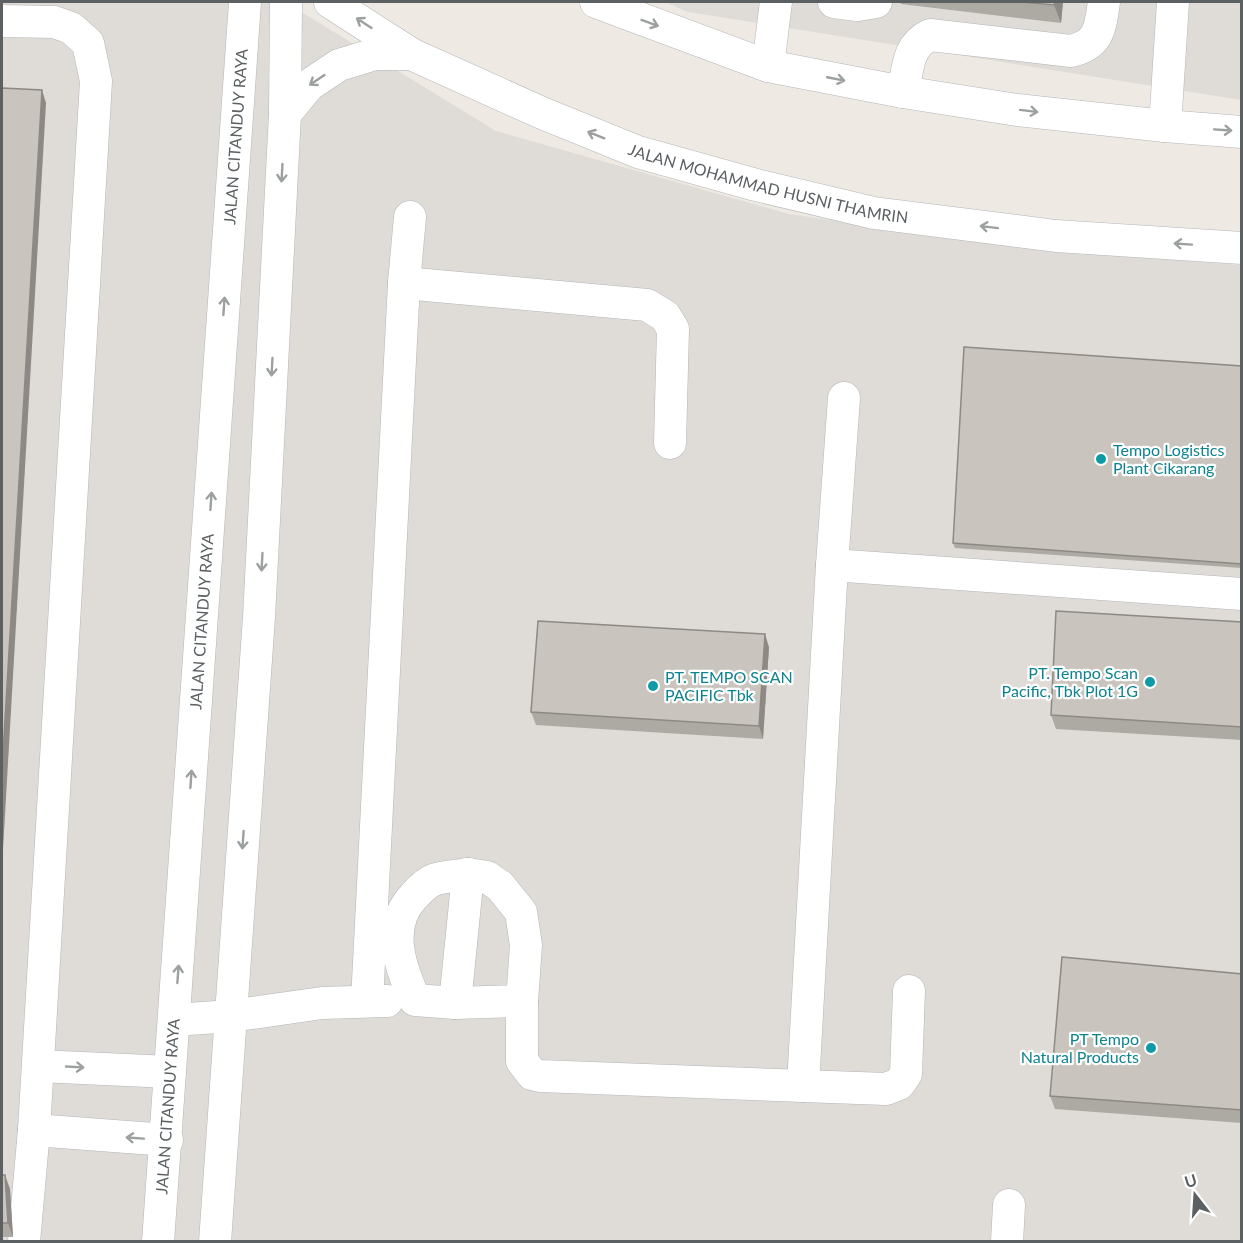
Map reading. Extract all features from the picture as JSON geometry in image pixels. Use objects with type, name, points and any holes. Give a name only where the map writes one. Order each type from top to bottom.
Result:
[{"type":"street","name":"JALAN CITANDUY RAYA","points":[[158,1242],[167,1140],[245,2]]},
{"type":"street","points":[[215,1242],[259,617],[285,114],[286,2]]},
{"type":"street","name":"JALAN MOHAMMAD HUSNI THAMRIN","points":[[330,2],[411,54],[542,113],[638,152],[756,185],[874,213],[1056,236],[1242,248]]},
{"type":"street","points":[[596,2],[768,66],[903,92],[1017,110],[1242,132]]},
{"type":"street","points":[[768,66],[776,2]]},
{"type":"street","points":[[834,2],[858,5],[876,2]]},
{"type":"street","points":[[903,92],[916,44],[930,35],[1071,51],[1086,46],[1095,38],[1104,2]]},
{"type":"street","points":[[1165,126],[1173,2]]},
{"type":"street","points":[[2,21],[54,22],[71,28],[88,42],[96,81],[34,1131],[24,1242]]},
{"type":"street","points":[[285,114],[309,85],[339,65],[375,54],[411,54]]},
{"type":"street","points":[[366,1001],[404,283],[410,217]]},
{"type":"street","points":[[404,283],[647,305],[666,316],[673,329],[670,443]]},
{"type":"street","points":[[803,1086],[832,565],[844,398]]},
{"type":"street","points":[[832,565],[1242,594]]},
{"type":"street","points":[[415,1000],[402,970],[397,951],[397,932],[402,914],[409,901],[421,888],[435,879],[468,874],[487,877],[500,886],[521,912],[526,945],[522,1001],[522,1060],[532,1074],[886,1089],[899,1084],[906,1074],[909,991]]},
{"type":"street","points":[[455,1003],[468,874]]},
{"type":"street","points":[[174,1020],[231,1016],[322,1003],[415,1000],[455,1003],[522,1001]]},
{"type":"street","points":[[38,1066],[170,1072]]},
{"type":"street","points":[[34,1131],[167,1140]]},
{"type":"street","points":[[1007,1242],[1009,1205]]},
{"type":"shaded area","points":[[2,2],[285,2],[496,131],[789,214],[1034,249],[1241,265],[1241,1241],[2,1242]]},
{"type":"shaded area","points":[[665,2],[1241,2],[1241,100],[688,12]]},
{"type":"building","points":[[1022,2],[1055,2],[1054,5]]},
{"type":"building","points":[[2,88],[42,90],[2,771]]},
{"type":"building","name":"Tempo Logistics Plant Cikarang","points":[[964,347],[1242,366],[1242,564],[953,543]]},
{"type":"building","name":"PT. Tempo Scan Pacific, Tbk Plot 1G","points":[[1056,611],[1242,622],[1242,727],[1051,715]]},
{"type":"building","name":"PT. TEMPO SCAN PACIFIC Tbk","points":[[538,621],[765,634],[759,726],[531,712]]},
{"type":"building","name":"PT Tempo Natural Products","points":[[1062,957],[1242,974],[1242,1110],[1050,1096]]},
{"type":"building","points":[[2,1175],[5,1175],[8,1223],[2,1223]]},
{"type":"place","name":"Tempo Logistics Plant Cikarang","points":[[1101,459]]},
{"type":"place","name":"PT. Tempo Scan Pacific, Tbk Plot 1G","points":[[1150,682]]},
{"type":"place","name":"PT. TEMPO SCAN PACIFIC Tbk","points":[[653,686]]},
{"type":"place","name":"PT Tempo Natural Products","points":[[1151,1048]]}]
